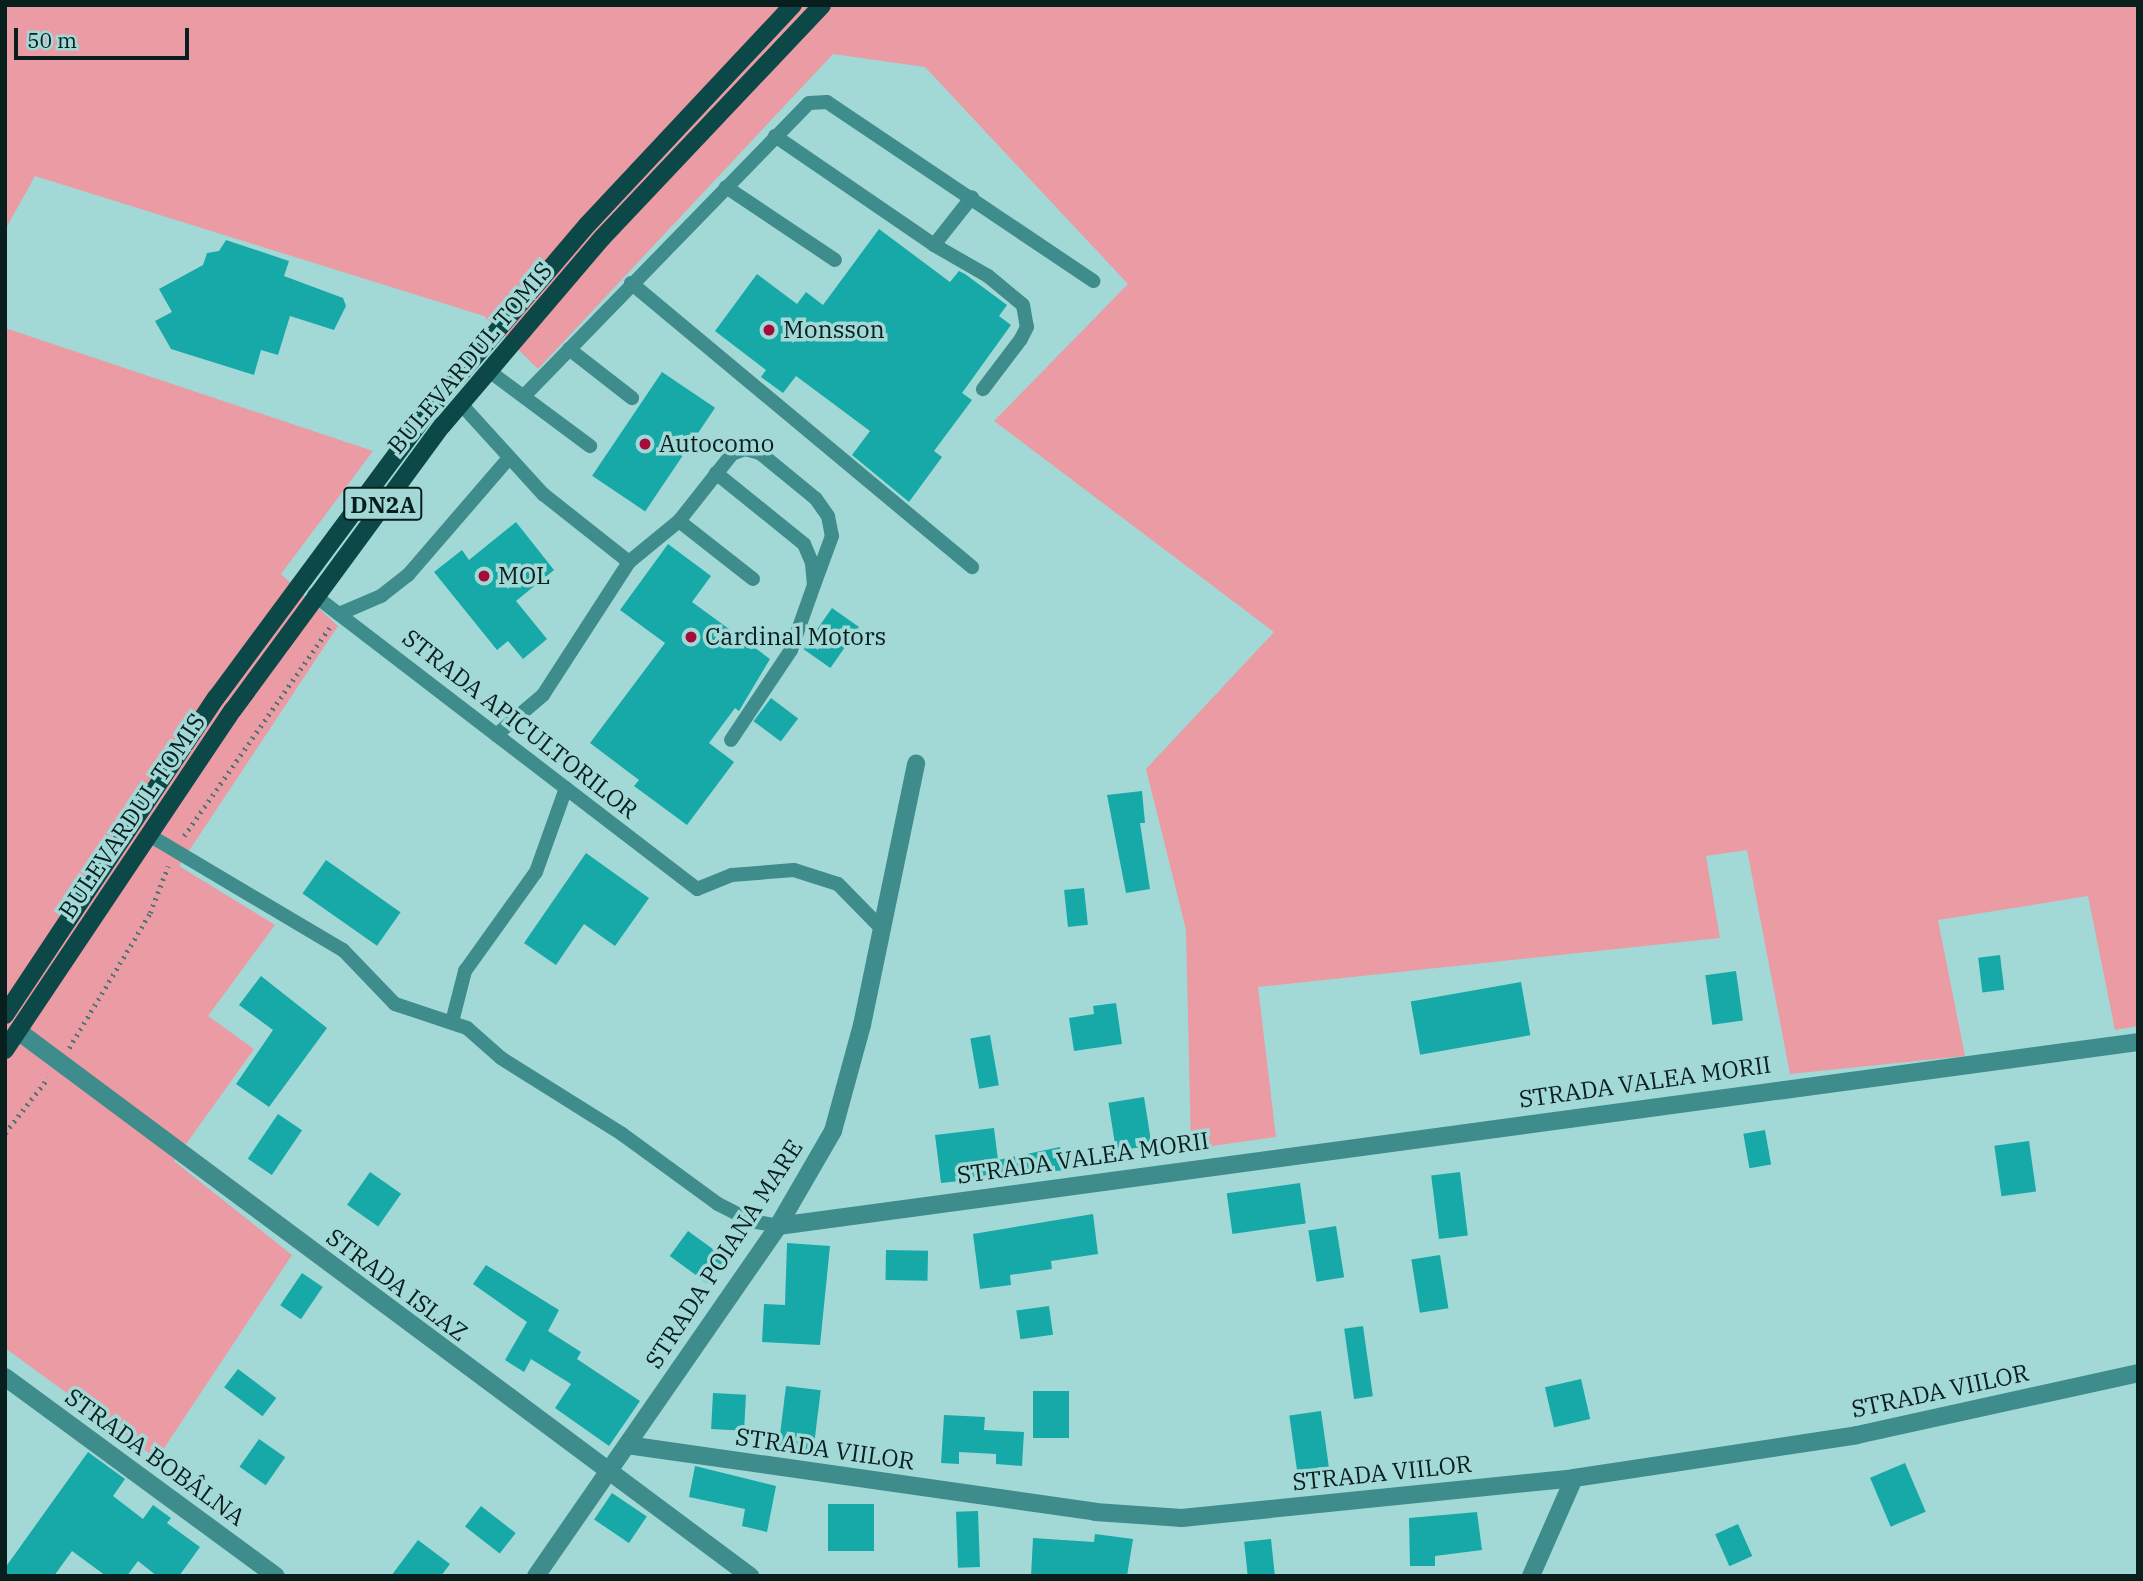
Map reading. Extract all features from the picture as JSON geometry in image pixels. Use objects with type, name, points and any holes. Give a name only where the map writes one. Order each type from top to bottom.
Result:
[{"type":"main road","name":"BULEVARDUL TOMIS","points":[[5,1015],[216,698],[426,413],[587,225],[793,5]]},
{"type":"main road","name":"BULEVARDUL TOMIS","points":[[5,1050],[314,596],[461,404],[602,238],[822,5]]},
{"type":"street","name":"STRADA POIANA MARE","points":[[536,1576],[778,1226],[834,1131],[882,929],[916,764]]},
{"type":"street","name":"STRADA ISLAZ","points":[[18,1031],[607,1473],[750,1576]]},
{"type":"street","name":"STRADA VALEA MORII","points":[[778,1226],[2138,1042]]},
{"type":"street","name":"STRADA VIILOR","points":[[627,1445],[1095,1512],[1182,1518],[1574,1478],[1857,1435],[2138,1373]]},
{"type":"street","name":"STRADA BOBÂLNA","points":[[5,1377],[276,1576]]},
{"type":"street","points":[[1531,1576],[1574,1478]]},
{"type":"lane","points":[[525,395],[631,283],[809,103],[827,102],[972,197],[1093,281]]},
{"type":"lane","points":[[775,135],[934,245],[1011,292],[1027,313],[1021,339],[984,389]]},
{"type":"lane","points":[[726,187],[835,260]]},
{"type":"lane","points":[[934,245],[972,197]]},
{"type":"lane","points":[[631,283],[972,567]]},
{"type":"lane","points":[[569,349],[632,398]]},
{"type":"lane","points":[[489,371],[525,395],[590,446]]},
{"type":"lane","points":[[461,404],[543,494],[629,562]]},
{"type":"lane","points":[[496,735],[543,695],[629,562],[679,521],[732,454],[745,449],[760,453],[816,499],[828,516],[832,536],[791,650],[731,740]]},
{"type":"lane","points":[[339,614],[381,596],[408,575],[508,458]]},
{"type":"lane","points":[[716,473],[804,544],[812,563],[814,585]]},
{"type":"lane","points":[[679,521],[753,579]]},
{"type":"lane","name":"STRADA APICULTORILOR","points":[[314,596],[697,889],[732,875],[794,870],[838,884],[882,929]]},
{"type":"lane","points":[[452,1022],[465,971],[536,872],[566,788]]},
{"type":"lane","name":"STRADA VALEA MORII","points":[[149,835],[343,950],[395,1004],[452,1022],[546,1089],[622,1134],[718,1204],[751,1220],[778,1226]]},
{"type":"path","points":[[5,1133],[60,1063],[150,912],[174,850],[339,614]]},
{"type":"shaded area","points":[[5,5],[2138,5],[2138,1026],[2115,1030],[2088,896],[1938,920],[1965,1056],[1790,1074],[1747,850],[1706,856],[1720,938],[1258,987],[1276,1137],[1191,1149],[1186,930],[1146,769],[1274,632],[994,421],[1128,284],[925,67],[833,54],[538,369],[484,316],[35,176],[5,230]]},
{"type":"shaded area","points":[[5,328],[373,451],[281,574],[338,626],[179,866],[275,925],[208,1016],[254,1049],[174,1161],[292,1255],[157,1459],[5,1348]]},
{"type":"building","points":[[879,229],[950,282],[959,271],[965,274],[1007,305],[999,316],[1011,325],[962,393],[972,400],[934,451],[942,457],[909,502],[852,455],[870,431],[796,376],[783,393],[761,377],[766,370],[715,331],[757,274],[797,304],[806,292],[823,305]]},
{"type":"building","points":[[226,240],[289,261],[284,276],[343,298],[346,306],[334,330],[290,316],[278,355],[261,350],[254,375],[171,349],[155,321],[172,312],[159,289],[203,265],[207,253],[219,251]]},
{"type":"building","points":[[662,372],[715,408],[645,511],[592,476]]},
{"type":"building","points":[[516,522],[554,570],[516,601],[547,639],[523,659],[508,641],[497,650],[434,572],[462,550],[469,560]]},
{"type":"building","points":[[668,544],[711,576],[692,602],[770,659],[739,711],[735,708],[709,743],[734,762],[687,825],[634,786],[639,780],[590,743],[665,643],[620,610]]},
{"type":"building","points":[[832,608],[859,627],[830,668],[803,649]]},
{"type":"building","points":[[771,698],[798,718],[781,742],[754,721]]},
{"type":"building","points":[[1142,791],[1145,823],[1140,823],[1150,889],[1126,893],[1107,795]]},
{"type":"building","points":[[586,853],[649,898],[615,946],[584,924],[556,965],[524,943]]},
{"type":"building","points":[[326,860],[401,912],[377,946],[302,894]]},
{"type":"building","points":[[1084,888],[1088,925],[1068,927],[1064,890]]},
{"type":"building","points":[[2000,955],[2004,990],[1982,992],[1978,958]]},
{"type":"building","points":[[1736,971],[1743,1021],[1712,1025],[1705,975]]},
{"type":"building","points":[[261,976],[327,1028],[269,1107],[236,1084],[273,1030],[239,1005]]},
{"type":"building","points":[[1521,982],[1530,1035],[1420,1055],[1411,1001]]},
{"type":"building","points":[[1116,1003],[1122,1044],[1074,1051],[1069,1018],[1094,1014],[1093,1006]]},
{"type":"building","points":[[990,1035],[999,1085],[979,1089],[970,1038]]},
{"type":"building","points":[[1144,1097],[1152,1145],[1116,1151],[1108,1103]]},
{"type":"building","points":[[278,1114],[302,1130],[272,1175],[248,1159]]},
{"type":"building","points":[[994,1128],[998,1160],[1060,1147],[1065,1170],[941,1183],[935,1135]]},
{"type":"building","points":[[1765,1130],[1771,1164],[1749,1168],[1743,1134]]},
{"type":"building","points":[[2029,1141],[2036,1192],[2001,1196],[1994,1146]]},
{"type":"building","points":[[370,1172],[401,1194],[378,1227],[347,1205]]},
{"type":"building","points":[[1460,1172],[1468,1236],[1439,1239],[1431,1176]]},
{"type":"building","points":[[1300,1183],[1306,1224],[1232,1234],[1227,1193]]},
{"type":"building","points":[[1093,1214],[1098,1254],[1051,1261],[1052,1269],[1010,1275],[1011,1285],[980,1289],[973,1234]]},
{"type":"building","points":[[1336,1226],[1344,1277],[1316,1282],[1308,1230]]},
{"type":"building","points":[[688,1231],[725,1258],[707,1283],[670,1256]]},
{"type":"building","points":[[787,1243],[830,1246],[820,1345],[762,1342],[764,1304],[785,1305]]},
{"type":"building","points":[[886,1250],[928,1251],[927,1281],[885,1280]]},
{"type":"building","points":[[1440,1255],[1448,1308],[1420,1313],[1411,1260]]},
{"type":"building","points":[[486,1265],[559,1310],[548,1331],[581,1352],[577,1359],[640,1401],[609,1446],[555,1408],[571,1384],[531,1359],[524,1372],[505,1360],[527,1322],[473,1284]]},
{"type":"building","points":[[302,1273],[323,1287],[301,1319],[280,1305]]},
{"type":"building","points":[[1049,1306],[1053,1335],[1020,1339],[1016,1311]]},
{"type":"building","points":[[1363,1326],[1373,1396],[1354,1399],[1344,1329]]},
{"type":"building","points":[[238,1369],[276,1398],[262,1416],[224,1387]]},
{"type":"building","points":[[1581,1379],[1590,1419],[1554,1427],[1545,1387]]},
{"type":"building","points":[[786,1386],[821,1390],[813,1451],[779,1447]]},
{"type":"building","points":[[1033,1391],[1069,1391],[1069,1438],[1033,1438]]},
{"type":"building","points":[[713,1393],[746,1395],[744,1431],[711,1429]]},
{"type":"building","points":[[1321,1411],[1330,1475],[1298,1480],[1289,1415]]},
{"type":"building","points":[[944,1415],[985,1417],[984,1430],[1024,1432],[1022,1466],[996,1464],[996,1454],[959,1452],[959,1464],[941,1463]]},
{"type":"building","points":[[259,1439],[285,1457],[266,1485],[239,1467]]},
{"type":"building","points":[[88,1452],[125,1479],[113,1496],[143,1519],[153,1505],[171,1518],[167,1523],[200,1547],[179,1576],[157,1576],[138,1561],[127,1576],[106,1576],[72,1551],[54,1576],[5,1576],[5,1568]]},
{"type":"building","points":[[1905,1463],[1926,1512],[1891,1527],[1870,1478]]},
{"type":"building","points":[[695,1466],[776,1486],[767,1532],[742,1526],[745,1509],[689,1497]]},
{"type":"building","points":[[612,1493],[647,1516],[629,1543],[594,1520]]},
{"type":"building","points":[[828,1504],[874,1504],[874,1551],[828,1551]]},
{"type":"building","points":[[481,1506],[516,1533],[500,1554],[465,1526]]},
{"type":"building","points":[[978,1511],[980,1567],[958,1568],[956,1512]]},
{"type":"building","points":[[1477,1512],[1482,1550],[1435,1556],[1435,1566],[1410,1566],[1409,1518]]},
{"type":"building","points":[[1738,1524],[1752,1556],[1729,1566],[1715,1534]]},
{"type":"building","points":[[1095,1534],[1133,1539],[1127,1576],[1031,1576],[1033,1538],[1094,1542]]},
{"type":"building","points":[[1271,1539],[1275,1576],[1248,1576],[1244,1542]]},
{"type":"building","points":[[418,1540],[450,1564],[441,1576],[391,1576]]},
{"type":"place","name":"Monsson","points":[[769,330]]},
{"type":"place","name":"Autocomo","points":[[645,444]]},
{"type":"place","name":"MOL","points":[[484,576]]},
{"type":"place","name":"Cardinal Motors","points":[[691,637]]}]
